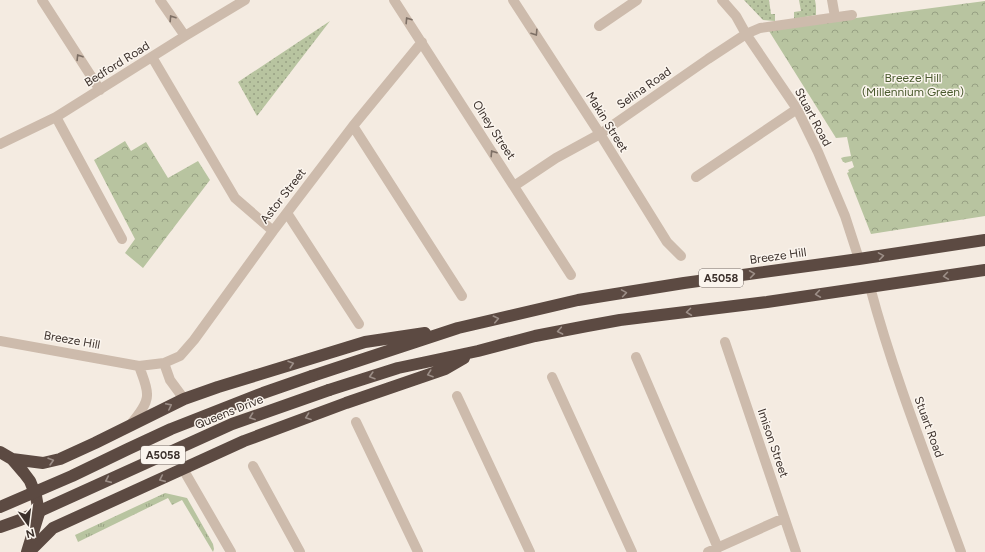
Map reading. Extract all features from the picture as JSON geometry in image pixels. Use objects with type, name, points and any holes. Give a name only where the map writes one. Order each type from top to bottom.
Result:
[{"type":"highway","name":"Breeze Hill","points":[[458,328],[578,300],[684,283],[985,240]]},
{"type":"highway","name":"A5058","points":[[478,351],[535,336],[593,324],[985,270]]},
{"type":"highway","name":"Queens Drive","points":[[0,507],[72,476],[171,430],[263,393],[458,328]]},
{"type":"highway","points":[[12,459],[43,463],[48,462],[67,456],[184,399],[218,387],[365,342],[458,328]]},
{"type":"highway","name":"Queens Drive","points":[[0,527],[20,520],[232,424],[329,390],[398,368],[478,351]]},
{"type":"highway","points":[[28,552],[53,528],[244,441],[346,403],[445,369],[478,351]]},
{"type":"highway","points":[[0,452],[12,459],[30,481],[36,496],[40,513],[28,552]]},
{"type":"street","points":[[42,0],[100,90]]},
{"type":"street","points":[[160,0],[184,36]]},
{"type":"street","name":"Bedford Road","points":[[0,144],[56,117],[184,36],[245,0]]},
{"type":"street","name":"Olney Street","points":[[394,0],[571,275]]},
{"type":"street","name":"Makin Street","points":[[514,0],[667,242],[681,256]]},
{"type":"street","points":[[599,26],[637,0]]},
{"type":"street","name":"Stuart Road","points":[[722,0],[736,16],[746,34],[797,110],[818,152],[845,216],[860,259]]},
{"type":"street","points":[[832,0],[835,18]]},
{"type":"street","name":"Selina Road","points":[[514,186],[556,158],[600,134],[746,34],[760,28],[852,15]]},
{"type":"street","name":"Astor Street","points":[[164,363],[180,356],[194,340],[273,231],[354,126],[422,42]]},
{"type":"street","points":[[152,57],[235,198],[273,231]]},
{"type":"street","points":[[696,177],[797,110]]},
{"type":"street","points":[[56,117],[122,239]]},
{"type":"street","points":[[354,126],[462,296]]},
{"type":"street","points":[[287,213],[359,324]]},
{"type":"street","name":"Stuart Road","points":[[870,287],[879,321],[910,414],[960,552]]},
{"type":"street","name":"Breeze Hill","points":[[0,340],[139,366],[164,363]]},
{"type":"street","name":"Imison Street","points":[[725,342],[796,552]]},
{"type":"street","points":[[636,357],[718,548]]},
{"type":"street","points":[[164,363],[170,380],[184,399]]},
{"type":"street","points":[[129,427],[141,412],[148,396],[139,366]]},
{"type":"street","points":[[552,377],[632,552]]},
{"type":"street","points":[[457,396],[530,552]]},
{"type":"street","points":[[356,422],[418,552]]},
{"type":"street","points":[[253,466],[300,552]]},
{"type":"street","points":[[184,469],[231,552]]},
{"type":"street","points":[[708,552],[784,518]]},
{"type":"green space","points":[[744,0],[769,0],[771,14],[775,14],[775,21],[763,20]]},
{"type":"green space","points":[[799,0],[815,0],[816,15],[794,19],[794,12],[801,11]]},
{"type":"green space","name":"Breeze Hill (Millennium Green)","points":[[985,1],[985,216],[871,234],[847,173],[849,172],[848,170],[854,167],[852,161],[845,163],[841,158],[851,156],[847,137],[836,138],[769,31],[773,29]]},
{"type":"green space","points":[[330,21],[257,116],[238,82]]},
{"type":"green space","points":[[125,141],[131,151],[146,142],[168,178],[198,161],[210,180],[143,268],[125,253],[135,239],[94,160]]},
{"type":"green space","points":[[165,493],[187,498],[213,544],[213,552],[182,500],[172,505],[168,498],[78,542],[75,535]]}]
